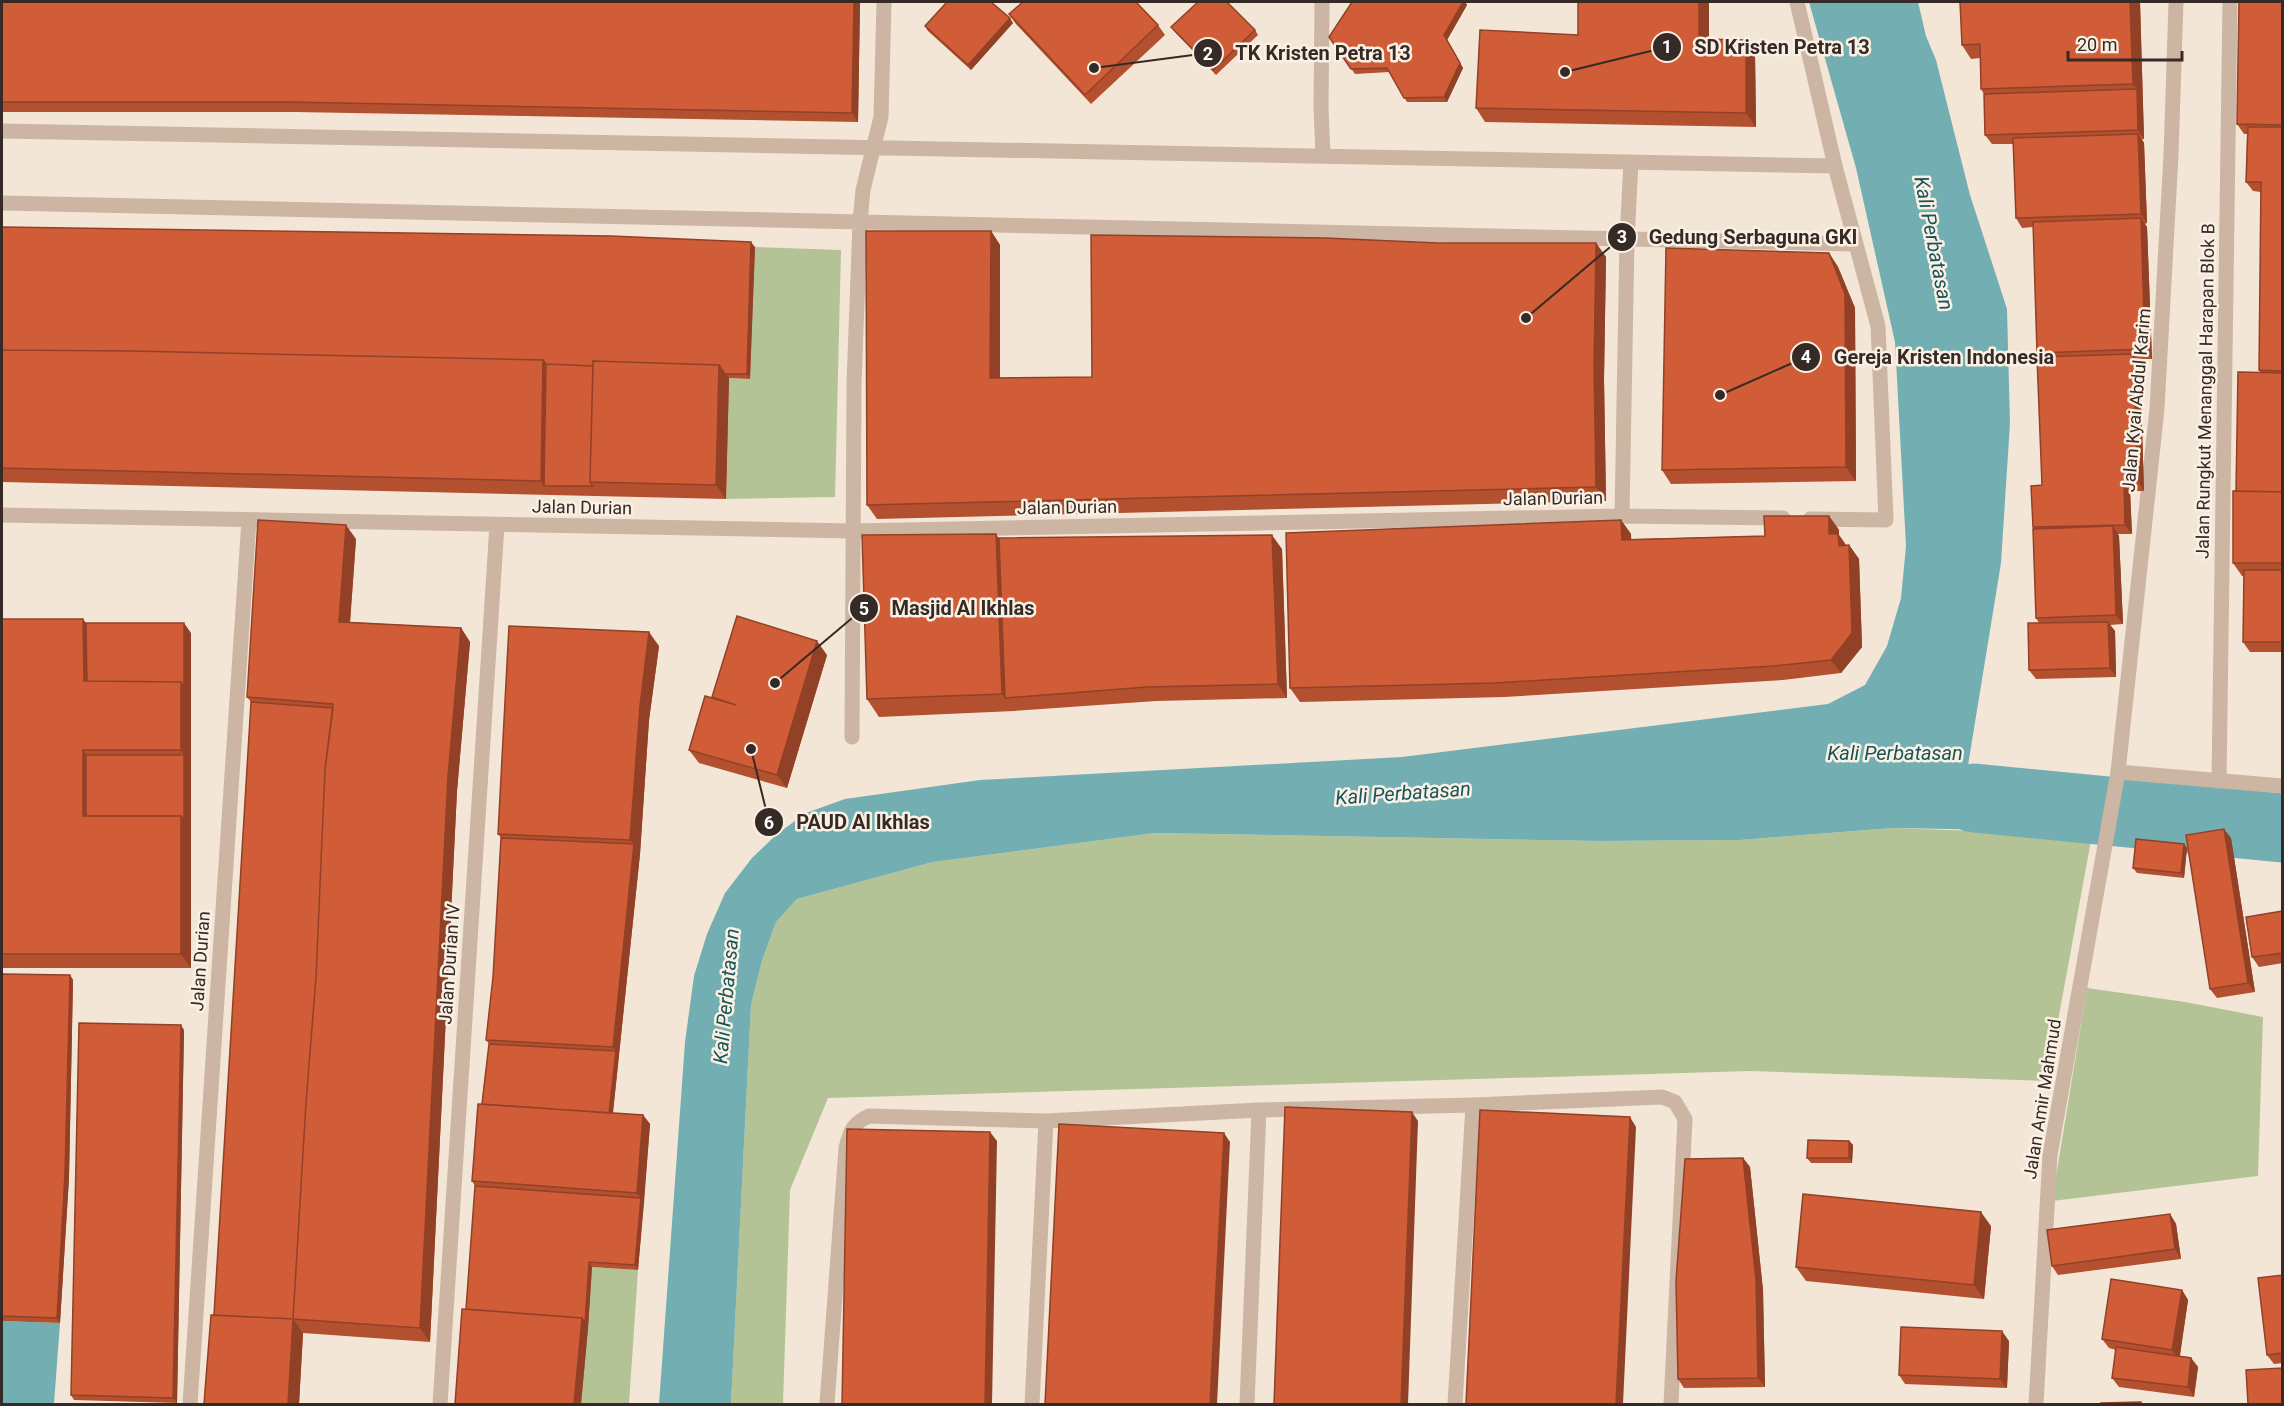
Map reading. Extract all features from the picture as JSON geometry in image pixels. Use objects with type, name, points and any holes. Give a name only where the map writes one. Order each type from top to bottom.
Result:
[{"type":"street","points":[[852,737],[854,384],[860,222],[863,190],[880,117],[884,2]]},
{"type":"street","points":[[1322,2],[1323,156]]},
{"type":"street","points":[[2,203],[1855,244],[1797,2]]},
{"type":"street","name":"Jalan Kyai Abdul Karim","points":[[2113,801],[2157,409],[2171,154],[2176,2]]},
{"type":"street","name":"Jalan Rungkut Menanggal Harapan Blok B","points":[[2219,781],[2230,2]]},
{"type":"street","points":[[2,131],[1835,166]]},
{"type":"street","points":[[1622,516],[1627,239],[1631,162]]},
{"type":"street","name":"Jalan Durian","points":[[2,515],[853,531],[1622,516],[1886,520],[1878,326],[1855,244]]},
{"type":"street","name":"Jalan Durian","points":[[190,1404],[249,520]]},
{"type":"street","name":"Jalan Durian IV","points":[[440,1404],[496,525]]},
{"type":"street","points":[[2118,772],[2283,786]]},
{"type":"street","name":"Jalan Amir Mahmud","points":[[2036,1404],[2050,1155],[2113,801]]},
{"type":"street","points":[[827,1404],[846,1148],[856,1122],[869,1116],[1046,1121],[1259,1110],[1473,1105],[1662,1097],[1675,1102],[1685,1119],[1671,1404]]},
{"type":"street","points":[[1455,1404],[1473,1105]]},
{"type":"street","points":[[1247,1404],[1259,1110]]},
{"type":"street","points":[[1032,1404],[1046,1121]]},
{"type":"green space","points":[[755,247],[841,250],[835,497],[726,499],[729,378],[750,379]]},
{"type":"green space","points":[[1893,828],[2092,835],[2047,1081],[1751,1071],[828,1098],[790,1190],[783,1404],[731,1404],[751,1005],[762,961],[776,922],[797,899],[933,862],[1155,833],[1599,841],[1740,840]]},
{"type":"green space","points":[[2087,988],[2185,1002],[2263,1017],[2258,1176],[2052,1201]]},
{"type":"green space","points":[[592,1267],[638,1270],[629,1404],[581,1404]]},
{"type":"water","name":"Kali Perbatasan","points":[[1809,2],[1918,2],[1926,36],[1936,60],[1970,195],[2007,309],[2010,423],[2001,563],[1963,796],[2071,805],[2068,831],[1893,828],[1740,840],[1599,841],[1155,833],[933,862],[797,899],[776,922],[762,961],[751,1005],[731,1404],[659,1404],[685,1042],[694,976],[707,934],[725,893],[752,858],[777,834],[806,813],[845,799],[980,780],[1402,757],[1828,704],[1865,685],[1887,646],[1901,598],[1906,546],[1895,342],[1856,168]]},
{"type":"water","points":[[2,1321],[60,1323],[54,1404],[2,1404]]},
{"type":"building","points":[[2,2],[854,2],[852,113],[288,102],[2,102]]},
{"type":"building","points":[[947,2],[991,2],[1010,18],[968,65],[925,26]]},
{"type":"building","points":[[1023,2],[1136,2],[1158,25],[1085,95],[1009,14]]},
{"type":"building","points":[[1198,2],[1227,2],[1255,30],[1213,70],[1171,27]]},
{"type":"building","points":[[1352,2],[1463,2],[1444,35],[1460,63],[1444,97],[1404,98],[1387,68],[1351,69],[1329,37]]},
{"type":"building","points":[[1578,2],[1699,2],[1699,39],[1746,40],[1746,113],[1476,108],[1480,30],[1578,35]]},
{"type":"building","points":[[1960,2],[2130,2],[2133,84],[1981,89],[1980,44],[1962,45]]},
{"type":"building","points":[[2239,2],[2283,2],[2283,125],[2237,124]]},
{"type":"building","points":[[2137,89],[2138,130],[1985,135],[1984,94]]},
{"type":"building","points":[[2248,127],[2283,127],[2283,371],[2259,370],[2261,182],[2246,182]]},
{"type":"building","points":[[2138,134],[2141,214],[2016,218],[2013,138]]},
{"type":"building","points":[[2141,218],[2145,349],[2037,353],[2033,222]]},
{"type":"building","points":[[2,227],[611,236],[751,242],[747,374],[725,374],[719,365],[593,361],[593,366],[546,364],[543,360],[2,350]]},
{"type":"building","points":[[866,231],[991,231],[990,378],[1092,377],[1091,235],[1325,238],[1438,243],[1596,243],[1594,366],[1596,487],[867,505]]},
{"type":"building","points":[[1666,248],[1829,253],[1845,294],[1846,467],[1662,470]]},
{"type":"building","points":[[2,350],[543,360],[541,481],[2,468]]},
{"type":"building","points":[[2133,354],[2138,481],[2124,482],[2125,525],[2033,527],[2031,486],[2042,485],[2037,357]]},
{"type":"building","points":[[593,361],[719,365],[716,485],[590,482]]},
{"type":"building","points":[[546,364],[593,366],[590,482],[593,486],[544,486]]},
{"type":"building","points":[[2238,372],[2283,373],[2283,492],[2236,491]]},
{"type":"building","points":[[2233,491],[2283,492],[2283,563],[2233,563]]},
{"type":"building","points":[[1764,516],[1829,516],[1829,534],[1838,534],[1839,546],[1849,545],[1852,633],[1831,660],[1773,666],[1494,683],[1290,688],[1286,533],[1621,520],[1622,540],[1765,536]]},
{"type":"building","points":[[258,520],[346,525],[339,622],[461,628],[448,777],[420,1328],[293,1319],[316,977],[325,770],[333,704],[247,697]]},
{"type":"building","points":[[2113,526],[2116,615],[2036,618],[2033,529]]},
{"type":"building","points":[[996,534],[1002,694],[867,699],[862,535]]},
{"type":"building","points":[[1272,535],[1278,684],[1146,687],[1005,698],[999,538]]},
{"type":"building","points":[[2244,570],[2283,570],[2283,642],[2243,642]]},
{"type":"building","points":[[737,616],[817,641],[777,775],[689,750],[705,696],[736,705],[712,697]]},
{"type":"building","points":[[2,619],[83,619],[84,681],[181,682],[181,750],[83,750],[83,816],[181,816],[181,954],[2,954]]},
{"type":"building","points":[[2108,622],[2110,668],[2029,670],[2028,623]]},
{"type":"building","points":[[86,623],[184,623],[184,686],[181,682],[87,681]]},
{"type":"building","points":[[509,626],[649,632],[640,706],[630,840],[498,834]]},
{"type":"building","points":[[251,702],[333,708],[325,770],[316,977],[293,1319],[214,1315]]},
{"type":"building","points":[[86,755],[184,755],[184,820],[181,816],[86,816]]},
{"type":"building","points":[[2224,829],[2248,983],[2210,989],[2186,835]]},
{"type":"building","points":[[501,838],[634,844],[613,1047],[486,1040],[493,977]]},
{"type":"building","points":[[2136,839],[2184,844],[2181,873],[2133,868]]},
{"type":"building","points":[[2283,911],[2283,953],[2252,957],[2246,917]]},
{"type":"building","points":[[2,974],[70,975],[65,1173],[57,1318],[2,1316]]},
{"type":"building","points":[[79,1023],[181,1025],[173,1398],[71,1395]]},
{"type":"building","points":[[489,1044],[616,1051],[609,1113],[482,1104]]},
{"type":"building","points":[[478,1104],[643,1115],[637,1193],[472,1181]]},
{"type":"building","points":[[1285,1107],[1412,1112],[1401,1404],[1274,1404]]},
{"type":"building","points":[[1480,1110],[1630,1117],[1616,1404],[1466,1404]]},
{"type":"building","points":[[1059,1124],[1224,1133],[1210,1404],[1045,1404]]},
{"type":"building","points":[[847,1129],[990,1132],[985,1404],[842,1404]]},
{"type":"building","points":[[1808,1140],[1849,1141],[1849,1158],[1807,1158]]},
{"type":"building","points":[[1743,1158],[1756,1280],[1758,1378],[1678,1379],[1676,1281],[1685,1159]]},
{"type":"building","points":[[475,1186],[641,1198],[635,1265],[589,1262],[585,1323],[582,1318],[466,1309]]},
{"type":"building","points":[[1803,1194],[1981,1212],[1974,1285],[1796,1267]]},
{"type":"building","points":[[2170,1214],[2175,1249],[2052,1266],[2047,1230]]},
{"type":"building","points":[[2283,1275],[2283,1353],[2267,1355],[2258,1278]]},
{"type":"building","points":[[2111,1279],[2182,1290],[2172,1350],[2102,1339]]},
{"type":"building","points":[[462,1309],[582,1318],[574,1404],[455,1404]]},
{"type":"building","points":[[211,1315],[293,1319],[288,1404],[204,1404]]},
{"type":"building","points":[[1901,1327],[2002,1331],[2000,1379],[1899,1375]]},
{"type":"building","points":[[2116,1347],[2191,1358],[2188,1387],[2112,1378]]},
{"type":"building","points":[[2283,1368],[2283,1404],[2248,1404],[2246,1370]]},
{"type":"building","points":[[2141,1402],[2141,1404],[2101,1404],[2101,1403]]},
{"type":"waterway","points":[[1974,798],[2282,828]]},
{"type":"place","name":"TK Kristen Petra 13","points":[[1094,68]]},
{"type":"place","name":"SD Kristen Petra 13","points":[[1565,72]]},
{"type":"place","name":"Gedung Serbaguna GKI","points":[[1526,318]]},
{"type":"place","name":"Gereja Kristen Indonesia","points":[[1720,395]]},
{"type":"place","name":"Masjid Al Ikhlas","points":[[775,683]]},
{"type":"place","name":"PAUD Al Ikhlas","points":[[751,749]]}]
